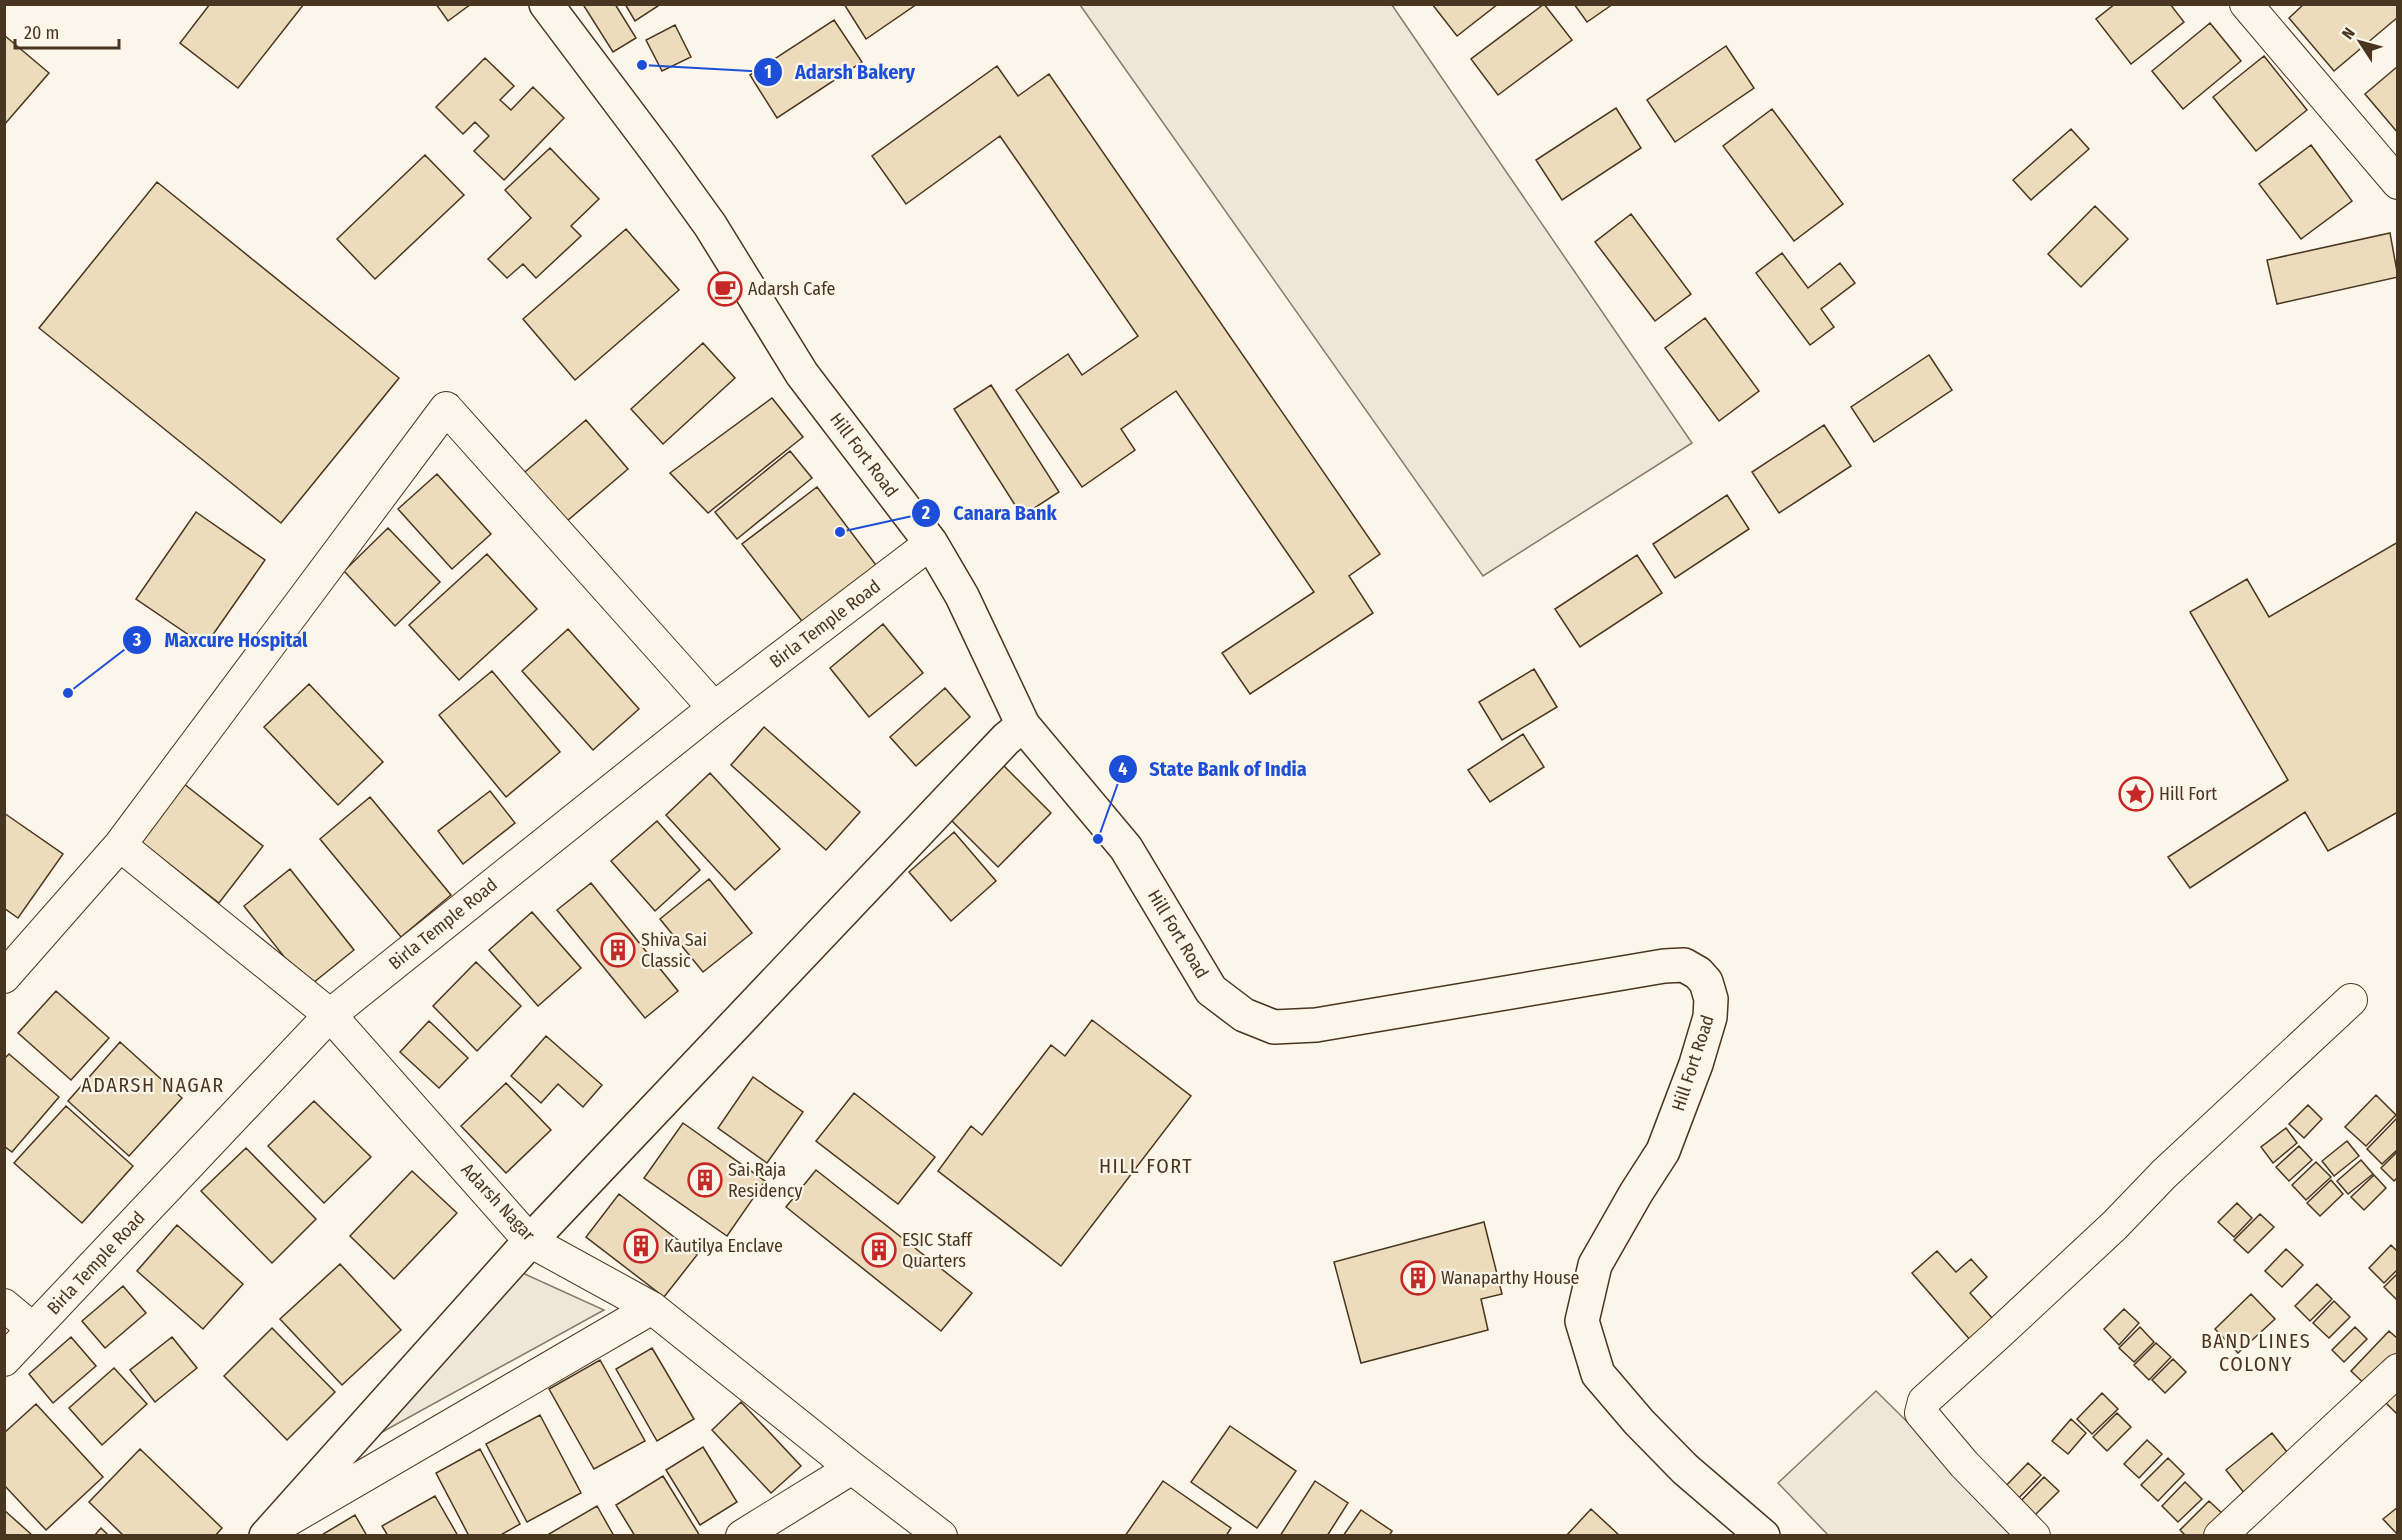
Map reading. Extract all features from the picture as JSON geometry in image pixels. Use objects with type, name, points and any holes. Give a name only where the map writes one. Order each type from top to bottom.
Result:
[{"type":"main road","name":"Hill Fort Road","points":[[546,4],[710,225],[802,374],[931,543],[962,596],[1023,725],[1126,848],[1211,990],[1244,1015],[1274,1027],[1316,1025],[1664,966],[1684,965],[1698,973],[1706,982],[1711,999],[1710,1017],[1695,1064],[1663,1151],[1595,1265],[1582,1322],[1598,1374],[1639,1422],[1684,1469],[1763,1536]]},
{"type":"main road","points":[[269,1532],[530,1240],[1006,739],[1023,725]]},
{"type":"street","points":[[2246,4],[2397,183]]},
{"type":"street","points":[[4,977],[120,846],[446,408],[714,708]]},
{"type":"street","name":"Birla Temple Road","points":[[4,1360],[330,1015],[714,708],[931,543]]},
{"type":"street","name":"Adarsh Nagar","points":[[120,846],[330,1015],[530,1240],[652,1308],[852,1468],[942,1536]]},
{"type":"street","points":[[2034,1536],[1964,1464],[1921,1413],[1921,1405],[2115,1225],[2164,1174],[2351,1000]]},
{"type":"street","points":[[4,1305],[33,1329]]},
{"type":"street","points":[[269,1532],[652,1308]]},
{"type":"street","points":[[2220,1536],[2397,1370]]},
{"type":"street","points":[[742,1536],[852,1468]]},
{"type":"shaded area","points":[[1080,5],[1392,5],[1692,443],[1483,576]]},
{"type":"shaded area","points":[[516,1270],[604,1310],[375,1436]]},
{"type":"shaded area","points":[[1876,1391],[2022,1535],[1828,1535],[1778,1483]]},
{"type":"building","points":[[210,4],[304,4],[238,88],[180,43]]},
{"type":"building","points":[[436,4],[471,4],[448,21]]},
{"type":"building","points":[[587,4],[615,4],[636,38],[613,52],[584,6]]},
{"type":"building","points":[[625,4],[661,4],[635,21]]},
{"type":"building","points":[[844,4],[917,4],[866,39]]},
{"type":"building","points":[[1432,4],[1498,4],[1457,36]]},
{"type":"building","points":[[1544,4],[1572,40],[1498,95],[1471,59]]},
{"type":"building","points":[[1574,4],[1613,4],[1587,22]]},
{"type":"building","points":[[2115,4],[2170,4],[2184,22],[2131,64],[2096,19]]},
{"type":"building","points":[[2304,4],[2398,4],[2398,17],[2334,71],[2289,18]]},
{"type":"building","points":[[834,20],[862,62],[777,118],[750,75]]},
{"type":"building","points":[[2210,23],[2241,61],[2183,109],[2152,71]]},
{"type":"building","points":[[675,25],[691,57],[662,71],[646,40]]},
{"type":"building","points":[[4,35],[49,73],[4,125]]},
{"type":"building","points":[[1726,46],[1754,88],[1675,142],[1647,100]]},
{"type":"building","points":[[2264,56],[2307,110],[2256,151],[2213,97]]},
{"type":"building","points":[[485,58],[514,86],[500,100],[511,110],[533,87],[564,118],[504,180],[474,151],[489,136],[475,122],[463,134],[436,107]]},
{"type":"building","points":[[997,66],[1018,96],[1049,74],[1380,554],[1349,576],[1373,613],[1250,694],[1222,653],[1314,592],[1176,391],[1121,429],[1135,450],[1082,487],[1016,390],[1068,354],[1082,375],[1138,336],[1000,136],[906,204],[872,156]]},
{"type":"building","points":[[2398,66],[2398,133],[2365,94]]},
{"type":"building","points":[[1616,108],[1641,148],[1562,200],[1536,160]]},
{"type":"building","points":[[1772,109],[1843,204],[1794,241],[1723,146]]},
{"type":"building","points":[[2071,129],[2089,149],[2031,200],[2013,180]]},
{"type":"building","points":[[2311,145],[2352,201],[2301,239],[2259,184]]},
{"type":"building","points":[[550,148],[599,199],[571,226],[581,236],[536,278],[523,264],[507,278],[488,259],[531,218],[505,190]]},
{"type":"building","points":[[425,155],[464,195],[375,279],[337,239]]},
{"type":"building","points":[[157,182],[399,378],[281,523],[39,328]]},
{"type":"building","points":[[2095,206],[2128,239],[2081,287],[2048,254]]},
{"type":"building","points":[[1631,214],[1691,294],[1655,321],[1595,242]]},
{"type":"building","points":[[626,229],[679,290],[575,380],[523,319]]},
{"type":"building","points":[[2390,233],[2398,277],[2277,304],[2267,260]]},
{"type":"building","points":[[1782,253],[1808,288],[1840,263],[1855,283],[1821,309],[1834,327],[1810,345],[1756,273]]},
{"type":"building","points":[[1705,318],[1759,391],[1719,421],[1665,348]]},
{"type":"building","points":[[703,343],[735,378],[663,444],[631,409]]},
{"type":"building","points":[[1929,355],[1952,390],[1874,442],[1851,407]]},
{"type":"building","points":[[991,385],[1059,492],[1022,516],[954,409]]},
{"type":"building","points":[[772,398],[803,437],[708,513],[670,473]]},
{"type":"building","points":[[586,420],[628,469],[560,527],[519,477]]},
{"type":"building","points":[[1824,425],[1851,466],[1779,513],[1752,472]]},
{"type":"building","points":[[790,451],[812,478],[737,539],[715,512]]},
{"type":"building","points":[[437,474],[491,534],[452,569],[398,509]]},
{"type":"building","points":[[817,487],[879,569],[805,625],[742,544]]},
{"type":"building","points":[[1727,495],[1749,529],[1675,578],[1653,544]]},
{"type":"building","points":[[196,512],[265,560],[205,646],[136,599]]},
{"type":"building","points":[[388,528],[440,582],[395,626],[344,571]]},
{"type":"building","points":[[2398,542],[2398,812],[2328,851],[2305,812],[2190,888],[2168,857],[2288,780],[2190,612],[2247,579],[2269,617]]},
{"type":"building","points":[[487,554],[537,609],[459,680],[409,625]]},
{"type":"building","points":[[1637,555],[1662,593],[1580,647],[1555,609]]},
{"type":"building","points":[[883,624],[923,673],[869,717],[830,668]]},
{"type":"building","points":[[568,629],[639,709],[593,750],[522,671]]},
{"type":"building","points":[[1534,669],[1557,707],[1502,740],[1479,702]]},
{"type":"building","points":[[492,671],[560,752],[506,797],[439,715]]},
{"type":"building","points":[[309,684],[383,762],[338,805],[264,727]]},
{"type":"building","points":[[945,688],[970,717],[916,766],[890,737]]},
{"type":"building","points":[[764,727],[860,812],[826,850],[731,765]]},
{"type":"building","points":[[1523,734],[1544,767],[1490,802],[1468,770]]},
{"type":"building","points":[[1001,763],[1051,813],[998,867],[948,817]]},
{"type":"building","points":[[710,773],[780,849],[735,890],[666,815]]},
{"type":"building","points":[[179,780],[263,846],[219,903],[135,837]]},
{"type":"building","points":[[490,791],[515,823],[463,864],[438,831]]},
{"type":"building","points":[[370,797],[451,895],[401,937],[320,839]]},
{"type":"building","points":[[4,813],[63,854],[18,918],[4,908]]},
{"type":"building","points":[[657,821],[700,870],[655,911],[611,861]]},
{"type":"building","points":[[954,832],[996,881],[951,921],[909,872]]},
{"type":"building","points":[[290,869],[354,950],[308,987],[244,906]]},
{"type":"building","points":[[709,879],[752,933],[703,972],[660,919]]},
{"type":"building","name":"Shiva Sai Classic","points":[[591,883],[678,991],[645,1018],[557,910]]},
{"type":"building","points":[[532,912],[581,968],[538,1006],[489,950]]},
{"type":"building","points":[[476,962],[521,1006],[477,1051],[433,1006]]},
{"type":"building","points":[[56,991],[109,1038],[71,1080],[18,1033]]},
{"type":"building","points":[[1092,1020],[1191,1096],[1061,1266],[938,1171],[971,1126],[982,1135],[1051,1045],[1065,1056]]},
{"type":"building","points":[[429,1021],[468,1058],[439,1088],[400,1052]]},
{"type":"building","points":[[546,1036],[602,1085],[583,1107],[558,1084],[541,1103],[511,1076]]},
{"type":"building","points":[[120,1042],[182,1098],[129,1156],[68,1101]]},
{"type":"building","points":[[9,1054],[59,1097],[12,1152],[4,1146],[4,1059]]},
{"type":"building","points":[[753,1077],[803,1112],[767,1163],[718,1128]]},
{"type":"building","points":[[506,1083],[551,1130],[506,1173],[461,1126]]},
{"type":"building","points":[[854,1093],[935,1157],[898,1204],[816,1141]]},
{"type":"building","points":[[2376,1095],[2396,1115],[2366,1146],[2345,1127]]},
{"type":"building","points":[[314,1101],[371,1157],[324,1203],[268,1146]]},
{"type":"building","points":[[2308,1105],[2322,1119],[2304,1138],[2289,1124]]},
{"type":"building","points":[[66,1106],[133,1166],[82,1223],[14,1163]]},
{"type":"building","points":[[2398,1117],[2398,1149],[2382,1164],[2367,1149]]},
{"type":"building","name":"Sai Raja Residency","points":[[683,1123],[765,1181],[727,1236],[644,1178]]},
{"type":"building","points":[[2286,1128],[2297,1143],[2273,1163],[2261,1147]]},
{"type":"building","points":[[2347,1141],[2359,1156],[2334,1176],[2322,1161]]},
{"type":"building","points":[[2299,1146],[2312,1160],[2289,1181],[2276,1167]]},
{"type":"building","points":[[246,1148],[316,1219],[272,1263],[201,1191]]},
{"type":"building","points":[[2398,1151],[2398,1177],[2394,1181],[2381,1168]]},
{"type":"building","points":[[2361,1160],[2373,1174],[2348,1194],[2337,1181]]},
{"type":"building","points":[[2316,1162],[2331,1177],[2306,1200],[2292,1185]]},
{"type":"building","name":"ESIC Staff Quarters","points":[[816,1170],[972,1293],[941,1331],[786,1207]]},
{"type":"building","points":[[412,1171],[457,1213],[394,1279],[350,1236]]},
{"type":"building","points":[[2374,1175],[2386,1188],[2364,1210],[2351,1197]]},
{"type":"building","points":[[2331,1180],[2343,1194],[2320,1216],[2307,1203]]},
{"type":"building","name":"Kautilya Enclave","points":[[619,1194],[697,1255],[664,1297],[586,1237]]},
{"type":"building","points":[[2237,1203],[2252,1218],[2234,1237],[2218,1222]]},
{"type":"building","points":[[2260,1214],[2274,1227],[2248,1253],[2234,1240]]},
{"type":"building","name":"Wanaparthy House","points":[[1484,1222],[1502,1294],[1481,1299],[1488,1330],[1361,1363],[1334,1262]]},
{"type":"building","points":[[177,1225],[243,1284],[203,1329],[137,1271]]},
{"type":"building","points":[[2391,1245],[2398,1252],[2398,1269],[2384,1283],[2369,1268]]},
{"type":"building","points":[[2286,1249],[2303,1265],[2282,1287],[2265,1271]]},
{"type":"building","points":[[1937,1251],[1956,1272],[1971,1259],[1987,1277],[1970,1293],[2001,1328],[1978,1349],[1912,1273]]},
{"type":"building","points":[[340,1264],[401,1330],[342,1385],[280,1319]]},
{"type":"building","points":[[2398,1273],[2398,1301],[2384,1287]]},
{"type":"building","points":[[2317,1284],[2332,1299],[2310,1321],[2295,1306]]},
{"type":"building","points":[[123,1286],[146,1313],[105,1348],[82,1321]]},
{"type":"building","points":[[2251,1294],[2275,1319],[2238,1353],[2215,1329]]},
{"type":"building","points":[[2334,1301],[2350,1317],[2329,1338],[2313,1323]]},
{"type":"building","points":[[2124,1309],[2139,1323],[2119,1345],[2104,1329]]},
{"type":"building","points":[[2140,1327],[2154,1342],[2134,1362],[2119,1348]]},
{"type":"building","points":[[2355,1327],[2367,1339],[2344,1362],[2332,1350]]},
{"type":"building","points":[[272,1328],[335,1392],[287,1440],[224,1376]]},
{"type":"building","points":[[2389,1331],[2398,1339],[2398,1365],[2373,1392],[2351,1371]]},
{"type":"building","points":[[71,1337],[96,1366],[53,1403],[29,1374]]},
{"type":"building","points":[[172,1337],[197,1368],[155,1402],[130,1370]]},
{"type":"building","points":[[2156,1343],[2171,1357],[2149,1380],[2134,1365]]},
{"type":"building","points":[[652,1348],[694,1419],[657,1441],[616,1369]]},
{"type":"building","points":[[2173,1359],[2186,1372],[2165,1393],[2152,1380]]},
{"type":"building","points":[[600,1360],[645,1441],[594,1469],[549,1389]]},
{"type":"building","points":[[114,1368],[147,1404],[102,1445],[69,1408]]},
{"type":"building","points":[[2398,1391],[2398,1415],[2386,1403]]},
{"type":"building","points":[[2102,1393],[2118,1409],[2092,1434],[2077,1419]]},
{"type":"building","points":[[741,1402],[801,1466],[771,1493],[712,1430]]},
{"type":"building","points":[[36,1404],[103,1477],[46,1530],[4,1485],[4,1433]]},
{"type":"building","points":[[2117,1413],[2131,1427],[2107,1451],[2093,1437]]},
{"type":"building","points":[[540,1415],[581,1493],[527,1522],[486,1444]]},
{"type":"building","points":[[2071,1419],[2086,1433],[2068,1454],[2052,1441]]},
{"type":"building","points":[[1230,1426],[1296,1471],[1257,1528],[1191,1482]]},
{"type":"building","points":[[2272,1433],[2291,1457],[2245,1494],[2226,1470]]},
{"type":"building","points":[[2147,1440],[2162,1454],[2139,1478],[2124,1464]]},
{"type":"building","points":[[703,1447],[737,1502],[700,1525],[666,1470]]},
{"type":"building","points":[[140,1449],[222,1528],[215,1536],[124,1536],[89,1502]]},
{"type":"building","points":[[480,1449],[520,1524],[499,1536],[469,1536],[436,1473]]},
{"type":"building","points":[[2168,1458],[2184,1474],[2158,1501],[2141,1485]]},
{"type":"building","points":[[2028,1463],[2041,1475],[2011,1506],[1998,1494]]},
{"type":"building","points":[[663,1476],[700,1536],[635,1536],[616,1505]]},
{"type":"building","points":[[2044,1477],[2059,1491],[2027,1523],[2013,1509]]},
{"type":"building","points":[[1163,1481],[1231,1528],[1226,1536],[1125,1536]]},
{"type":"building","points":[[1315,1481],[1348,1503],[1327,1536],[1280,1536]]},
{"type":"building","points":[[2185,1482],[2202,1499],[2178,1522],[2162,1506]]},
{"type":"building","points":[[435,1496],[458,1536],[388,1536],[382,1526]]},
{"type":"building","points":[[2209,1501],[2224,1515],[2204,1536],[2186,1536],[2180,1530]]},
{"type":"building","points":[[597,1506],[614,1536],[550,1536],[549,1534]]},
{"type":"building","points":[[2398,1507],[2398,1535],[2383,1519]]},
{"type":"building","points":[[1591,1509],[1620,1536],[1566,1536]]},
{"type":"building","points":[[4,1510],[32,1535],[4,1536]]},
{"type":"building","points":[[1361,1510],[1392,1531],[1389,1536],[1343,1536]]},
{"type":"building","points":[[355,1515],[367,1536],[320,1536]]},
{"type":"building","points":[[101,1528],[109,1536],[94,1536]]},
{"type":"place","name":"Adarsh Bakery","points":[[642,65]]},
{"type":"place","name":"Adarsh Cafe","points":[[725,289]]},
{"type":"place","name":"Canara Bank","points":[[840,532]]},
{"type":"place","name":"Maxcure Hospital","points":[[68,693]]},
{"type":"place","name":"Hill Fort","points":[[2136,794]]},
{"type":"place","name":"State Bank of India","points":[[1098,839]]},
{"type":"place","name":"Shiva Sai Classic","points":[[618,950]]},
{"type":"place","name":"Sai Raja Residency","points":[[705,1180]]},
{"type":"place","name":"Kautilya Enclave","points":[[641,1246]]},
{"type":"place","name":"ESIC Staff Quarters","points":[[879,1250]]},
{"type":"place","name":"Wanaparthy House","points":[[1418,1278]]},
{"type":"district","name":"ADARSH NAGAR","points":[[153,1085]]},
{"type":"district","name":"HILL FORT","points":[[1146,1166]]},
{"type":"district","name":"BAND LINES COLONY","points":[[2256,1352]]}]
